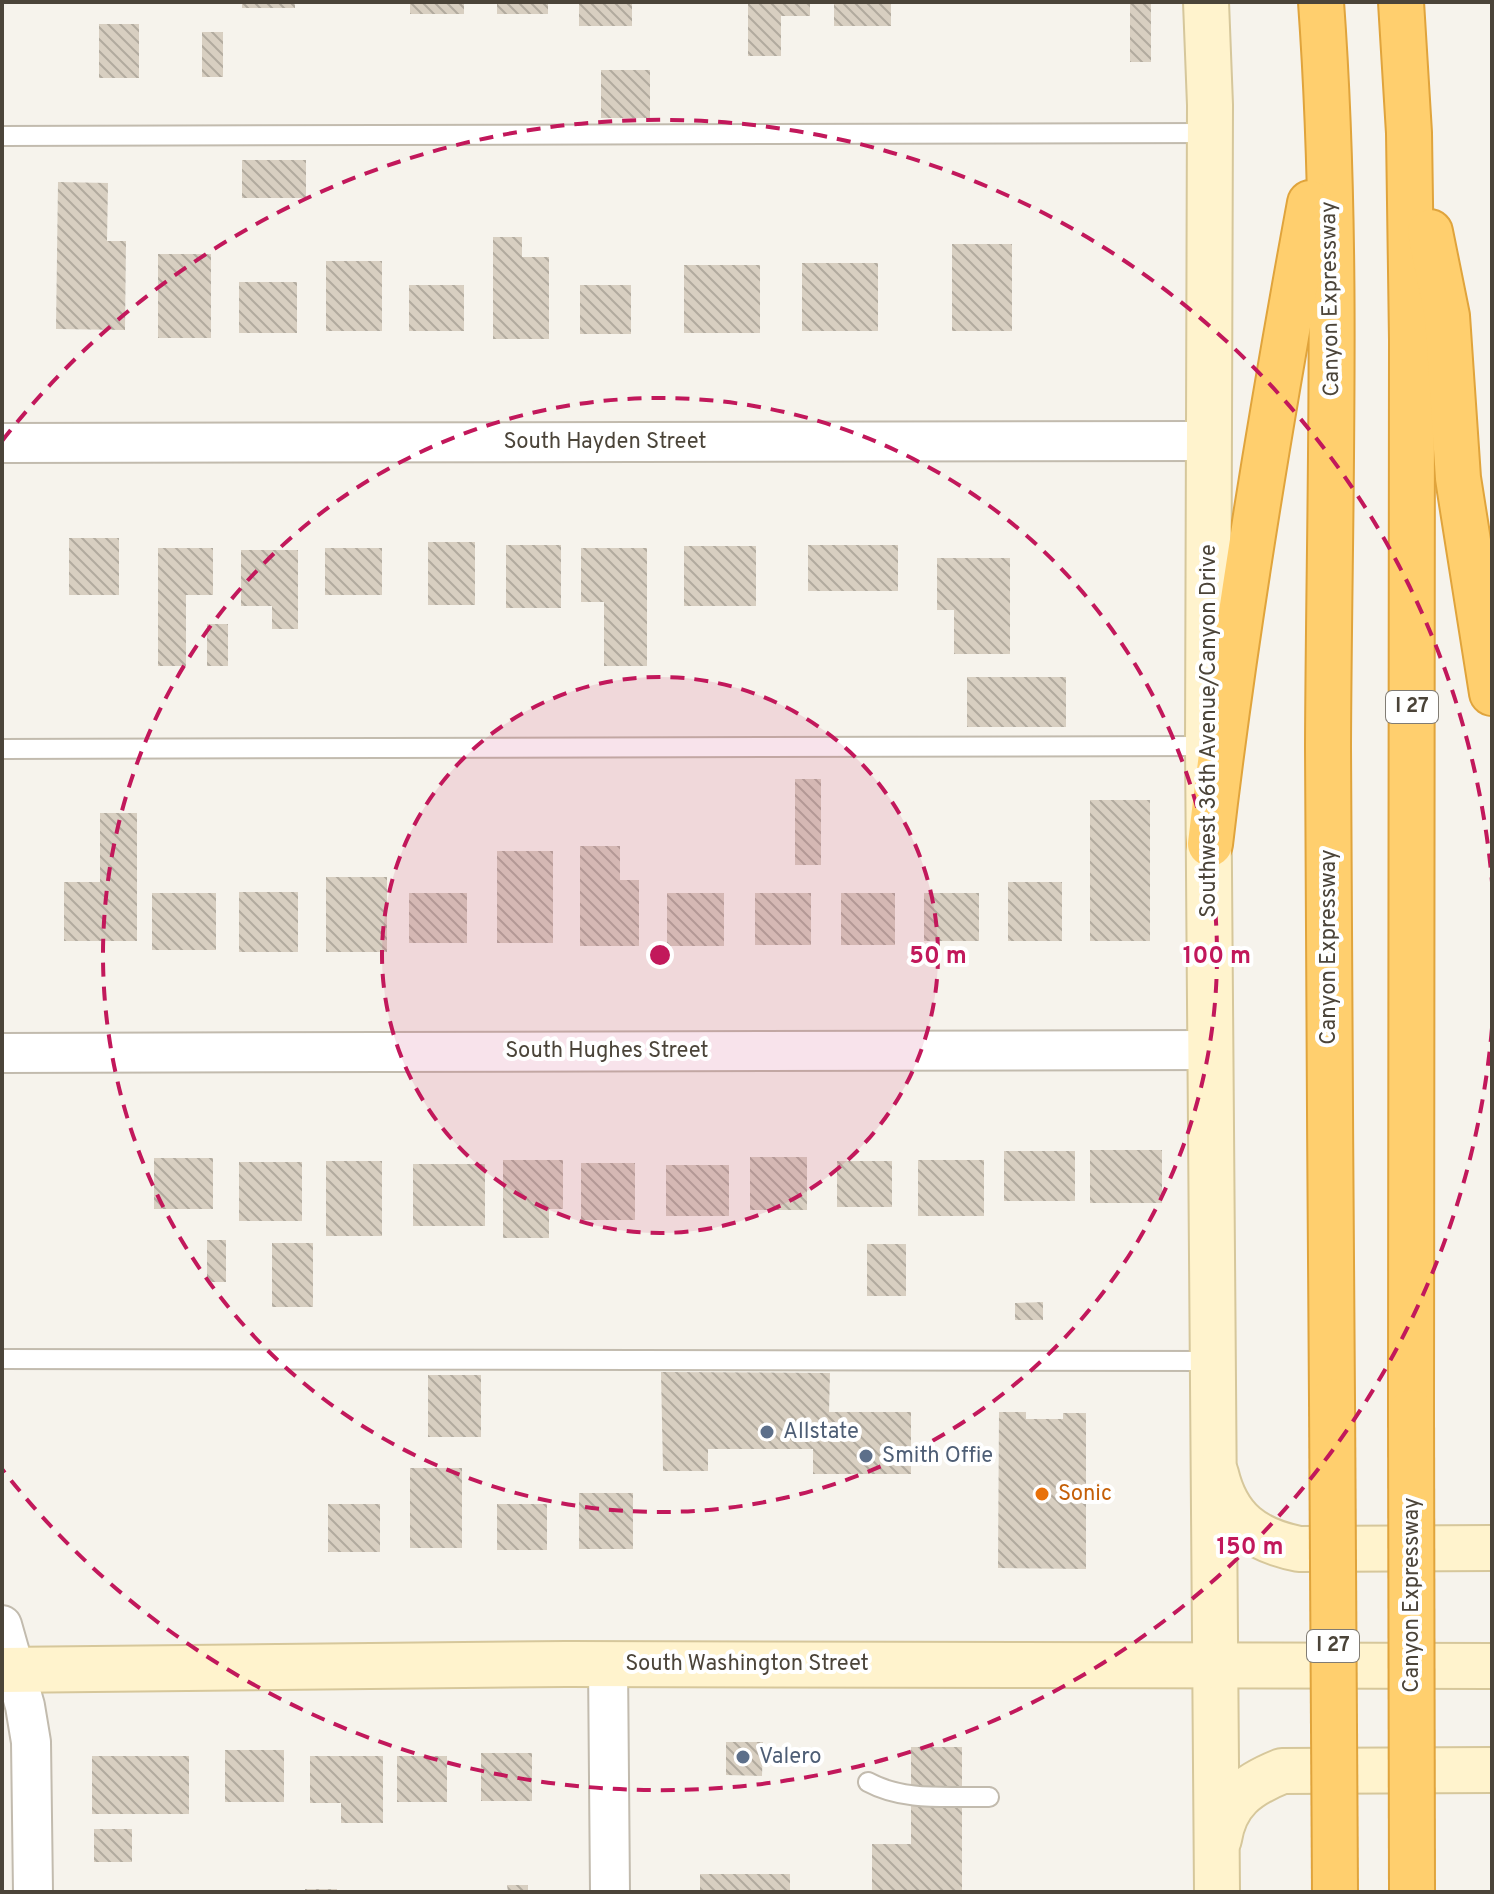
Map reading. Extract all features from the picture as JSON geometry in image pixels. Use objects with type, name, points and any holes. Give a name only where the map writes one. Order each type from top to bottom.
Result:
[{"type":"highway","name":"Canyon Expressway","points":[[1321,2],[1328,106],[1333,476],[1328,745],[1335,1892]]},
{"type":"highway","name":"Canyon Expressway","points":[[1401,2],[1409,133],[1412,340],[1412,1892]]},
{"type":"highway","points":[[1210,844],[1223,735],[1251,555],[1291,307],[1328,106]]},
{"type":"highway","points":[[1409,133],[1447,316],[1458,478],[1492,693]]},
{"type":"main road","name":"Southwest 36th Avenue/Canyon Drive","points":[[1206,2],[1210,133],[1208,746],[1217,1872]]},
{"type":"main road","points":[[1214,1467],[1220,1492],[1233,1515],[1252,1532],[1274,1544],[1299,1549],[1492,1548]]},
{"type":"main road","name":"South Washington Street","points":[[8,1670],[608,1664],[1492,1666]]},
{"type":"main road","points":[[1217,1872],[1221,1824],[1235,1800],[1256,1781],[1282,1771],[1492,1770]]},
{"type":"street","name":"South Hayden Street","points":[[2,443],[1207,441]]},
{"type":"street","name":"South Hughes Street","points":[[2,1053],[1211,1050]]},
{"type":"street","points":[[2,1625],[8,1670],[25,1706],[31,1742],[33,1892]]},
{"type":"street","points":[[608,1664],[610,1892]]},
{"type":"lane","points":[[2,136],[1210,133]]},
{"type":"lane","points":[[2,749],[1208,746]]},
{"type":"lane","points":[[2,1359],[1214,1361]]},
{"type":"lane","points":[[868,1782],[902,1796],[989,1797]]},
{"type":"building","points":[[242,2],[295,2],[295,8],[242,8]]},
{"type":"building","points":[[410,2],[464,2],[464,14],[410,14]]},
{"type":"building","points":[[497,2],[548,2],[548,14],[497,14]]},
{"type":"building","points":[[579,2],[632,2],[632,26],[579,26]]},
{"type":"building","points":[[748,2],[810,2],[810,16],[781,16],[781,56],[748,56]]},
{"type":"building","points":[[834,2],[891,2],[891,26],[834,26]]},
{"type":"building","points":[[1130,2],[1151,2],[1151,62],[1130,62]]},
{"type":"building","points":[[99,24],[139,24],[139,78],[99,78]]},
{"type":"building","points":[[202,32],[223,32],[223,77],[202,77]]},
{"type":"building","points":[[601,70],[650,70],[650,118],[601,118]]},
{"type":"building","points":[[242,160],[306,160],[306,198],[242,198]]},
{"type":"building","points":[[58,182],[108,183],[107,241],[126,241],[125,330],[56,329]]},
{"type":"building","points":[[493,237],[522,237],[522,257],[549,257],[549,339],[493,339]]},
{"type":"building","points":[[952,244],[1012,244],[1012,331],[952,331]]},
{"type":"building","points":[[158,254],[211,254],[211,338],[158,338]]},
{"type":"building","points":[[326,261],[382,261],[382,331],[326,331]]},
{"type":"building","points":[[802,263],[878,263],[878,331],[802,331]]},
{"type":"building","points":[[684,265],[760,265],[760,333],[684,333]]},
{"type":"building","points":[[239,282],[297,282],[297,333],[239,333]]},
{"type":"building","points":[[409,285],[464,285],[464,331],[409,331]]},
{"type":"building","points":[[580,285],[631,285],[631,334],[580,334]]},
{"type":"building","points":[[69,538],[119,538],[119,595],[69,595]]},
{"type":"building","points":[[428,542],[475,542],[475,605],[428,605]]},
{"type":"building","points":[[506,545],[561,545],[561,608],[506,608]]},
{"type":"building","points":[[808,545],[898,545],[898,591],[808,591]]},
{"type":"building","points":[[684,546],[756,546],[756,606],[684,606]]},
{"type":"building","points":[[158,548],[213,548],[213,595],[186,595],[186,666],[158,666]]},
{"type":"building","points":[[325,548],[382,548],[382,595],[325,595]]},
{"type":"building","points":[[581,548],[647,548],[647,666],[604,666],[604,602],[581,602]]},
{"type":"building","points":[[241,550],[298,550],[298,629],[272,629],[272,606],[241,606]]},
{"type":"building","points":[[937,558],[1010,558],[1010,654],[954,654],[954,610],[937,610]]},
{"type":"building","points":[[207,624],[228,624],[228,666],[207,666]]},
{"type":"building","points":[[967,677],[1066,677],[1066,727],[967,727]]},
{"type":"building","points":[[795,779],[821,779],[821,865],[795,865]]},
{"type":"building","points":[[1090,800],[1150,800],[1150,941],[1090,941]]},
{"type":"building","points":[[100,813],[137,813],[137,941],[64,941],[64,882],[100,882]]},
{"type":"building","points":[[580,846],[620,846],[620,880],[639,880],[639,946],[580,946]]},
{"type":"building","points":[[497,851],[553,851],[553,943],[497,943]]},
{"type":"building","points":[[326,877],[387,877],[387,952],[326,952]]},
{"type":"building","points":[[1008,882],[1062,882],[1062,941],[1008,941]]},
{"type":"building","points":[[239,892],[298,892],[298,952],[239,952]]},
{"type":"building","points":[[152,893],[216,893],[216,950],[152,950]]},
{"type":"building","points":[[409,893],[467,893],[467,943],[409,943]]},
{"type":"building","points":[[667,893],[724,893],[724,946],[667,946]]},
{"type":"building","points":[[755,893],[811,893],[811,945],[755,945]]},
{"type":"building","points":[[841,893],[895,893],[895,945],[841,945]]},
{"type":"building","points":[[924,893],[979,893],[979,941],[924,941]]},
{"type":"building","points":[[1090,1150],[1162,1150],[1162,1203],[1090,1203]]},
{"type":"building","points":[[1004,1151],[1075,1151],[1075,1201],[1004,1201]]},
{"type":"building","points":[[750,1157],[807,1157],[807,1210],[750,1210]]},
{"type":"building","points":[[154,1158],[213,1158],[213,1209],[154,1209]]},
{"type":"building","points":[[503,1160],[563,1160],[563,1209],[549,1209],[549,1238],[503,1238]]},
{"type":"building","points":[[918,1160],[984,1160],[984,1216],[918,1216]]},
{"type":"building","points":[[326,1161],[382,1161],[382,1236],[326,1236]]},
{"type":"building","points":[[837,1161],[892,1161],[892,1207],[837,1207]]},
{"type":"building","points":[[239,1162],[302,1162],[302,1221],[239,1221]]},
{"type":"building","points":[[581,1163],[635,1163],[635,1220],[581,1220]]},
{"type":"building","points":[[413,1164],[485,1164],[485,1226],[413,1226]]},
{"type":"building","points":[[666,1165],[729,1165],[729,1216],[666,1216]]},
{"type":"building","points":[[207,1240],[226,1240],[226,1282],[207,1282]]},
{"type":"building","points":[[272,1243],[313,1243],[313,1307],[272,1307]]},
{"type":"building","points":[[867,1244],[906,1244],[906,1296],[867,1296]]},
{"type":"building","points":[[1043,1302],[1043,1320],[1015,1320],[1015,1303]]},
{"type":"building","points":[[661,1372],[830,1373],[829,1412],[911,1412],[911,1474],[813,1474],[813,1449],[708,1449],[708,1471],[663,1471]]},
{"type":"building","points":[[428,1375],[481,1375],[481,1437],[428,1437]]},
{"type":"building","name":"Sonic","points":[[999,1412],[1026,1412],[1026,1419],[1063,1419],[1063,1413],[1086,1413],[1086,1569],[998,1568]]},
{"type":"building","points":[[410,1468],[462,1468],[462,1548],[410,1548]]},
{"type":"building","points":[[579,1493],[633,1493],[633,1549],[579,1549]]},
{"type":"building","points":[[328,1504],[380,1504],[380,1552],[328,1552]]},
{"type":"building","points":[[497,1504],[547,1504],[547,1550],[497,1550]]},
{"type":"building","points":[[726,1742],[763,1742],[762,1776],[726,1775]]},
{"type":"building","points":[[911,1747],[962,1747],[962,1892],[872,1892],[872,1844],[911,1844]]},
{"type":"building","points":[[225,1750],[284,1750],[284,1802],[225,1802]]},
{"type":"building","points":[[481,1753],[532,1753],[532,1801],[481,1801]]},
{"type":"building","points":[[92,1756],[189,1756],[189,1814],[92,1814]]},
{"type":"building","points":[[310,1756],[383,1756],[383,1823],[341,1823],[341,1803],[310,1803]]},
{"type":"building","points":[[397,1756],[447,1756],[447,1802],[397,1802]]},
{"type":"building","points":[[94,1829],[132,1829],[132,1862],[94,1862]]},
{"type":"building","points":[[700,1874],[790,1874],[790,1892],[700,1892]]},
{"type":"building","points":[[507,1885],[528,1885],[528,1892],[508,1892]]},
{"type":"building","points":[[305,1889],[337,1889],[337,1892],[305,1892]]},
{"type":"place","name":"Allstate","points":[[767,1432]]},
{"type":"place","name":"Smith Offie","points":[[866,1456]]},
{"type":"place","name":"Sonic","points":[[1042,1494]]},
{"type":"place","name":"Valero","points":[[743,1757]]}]
